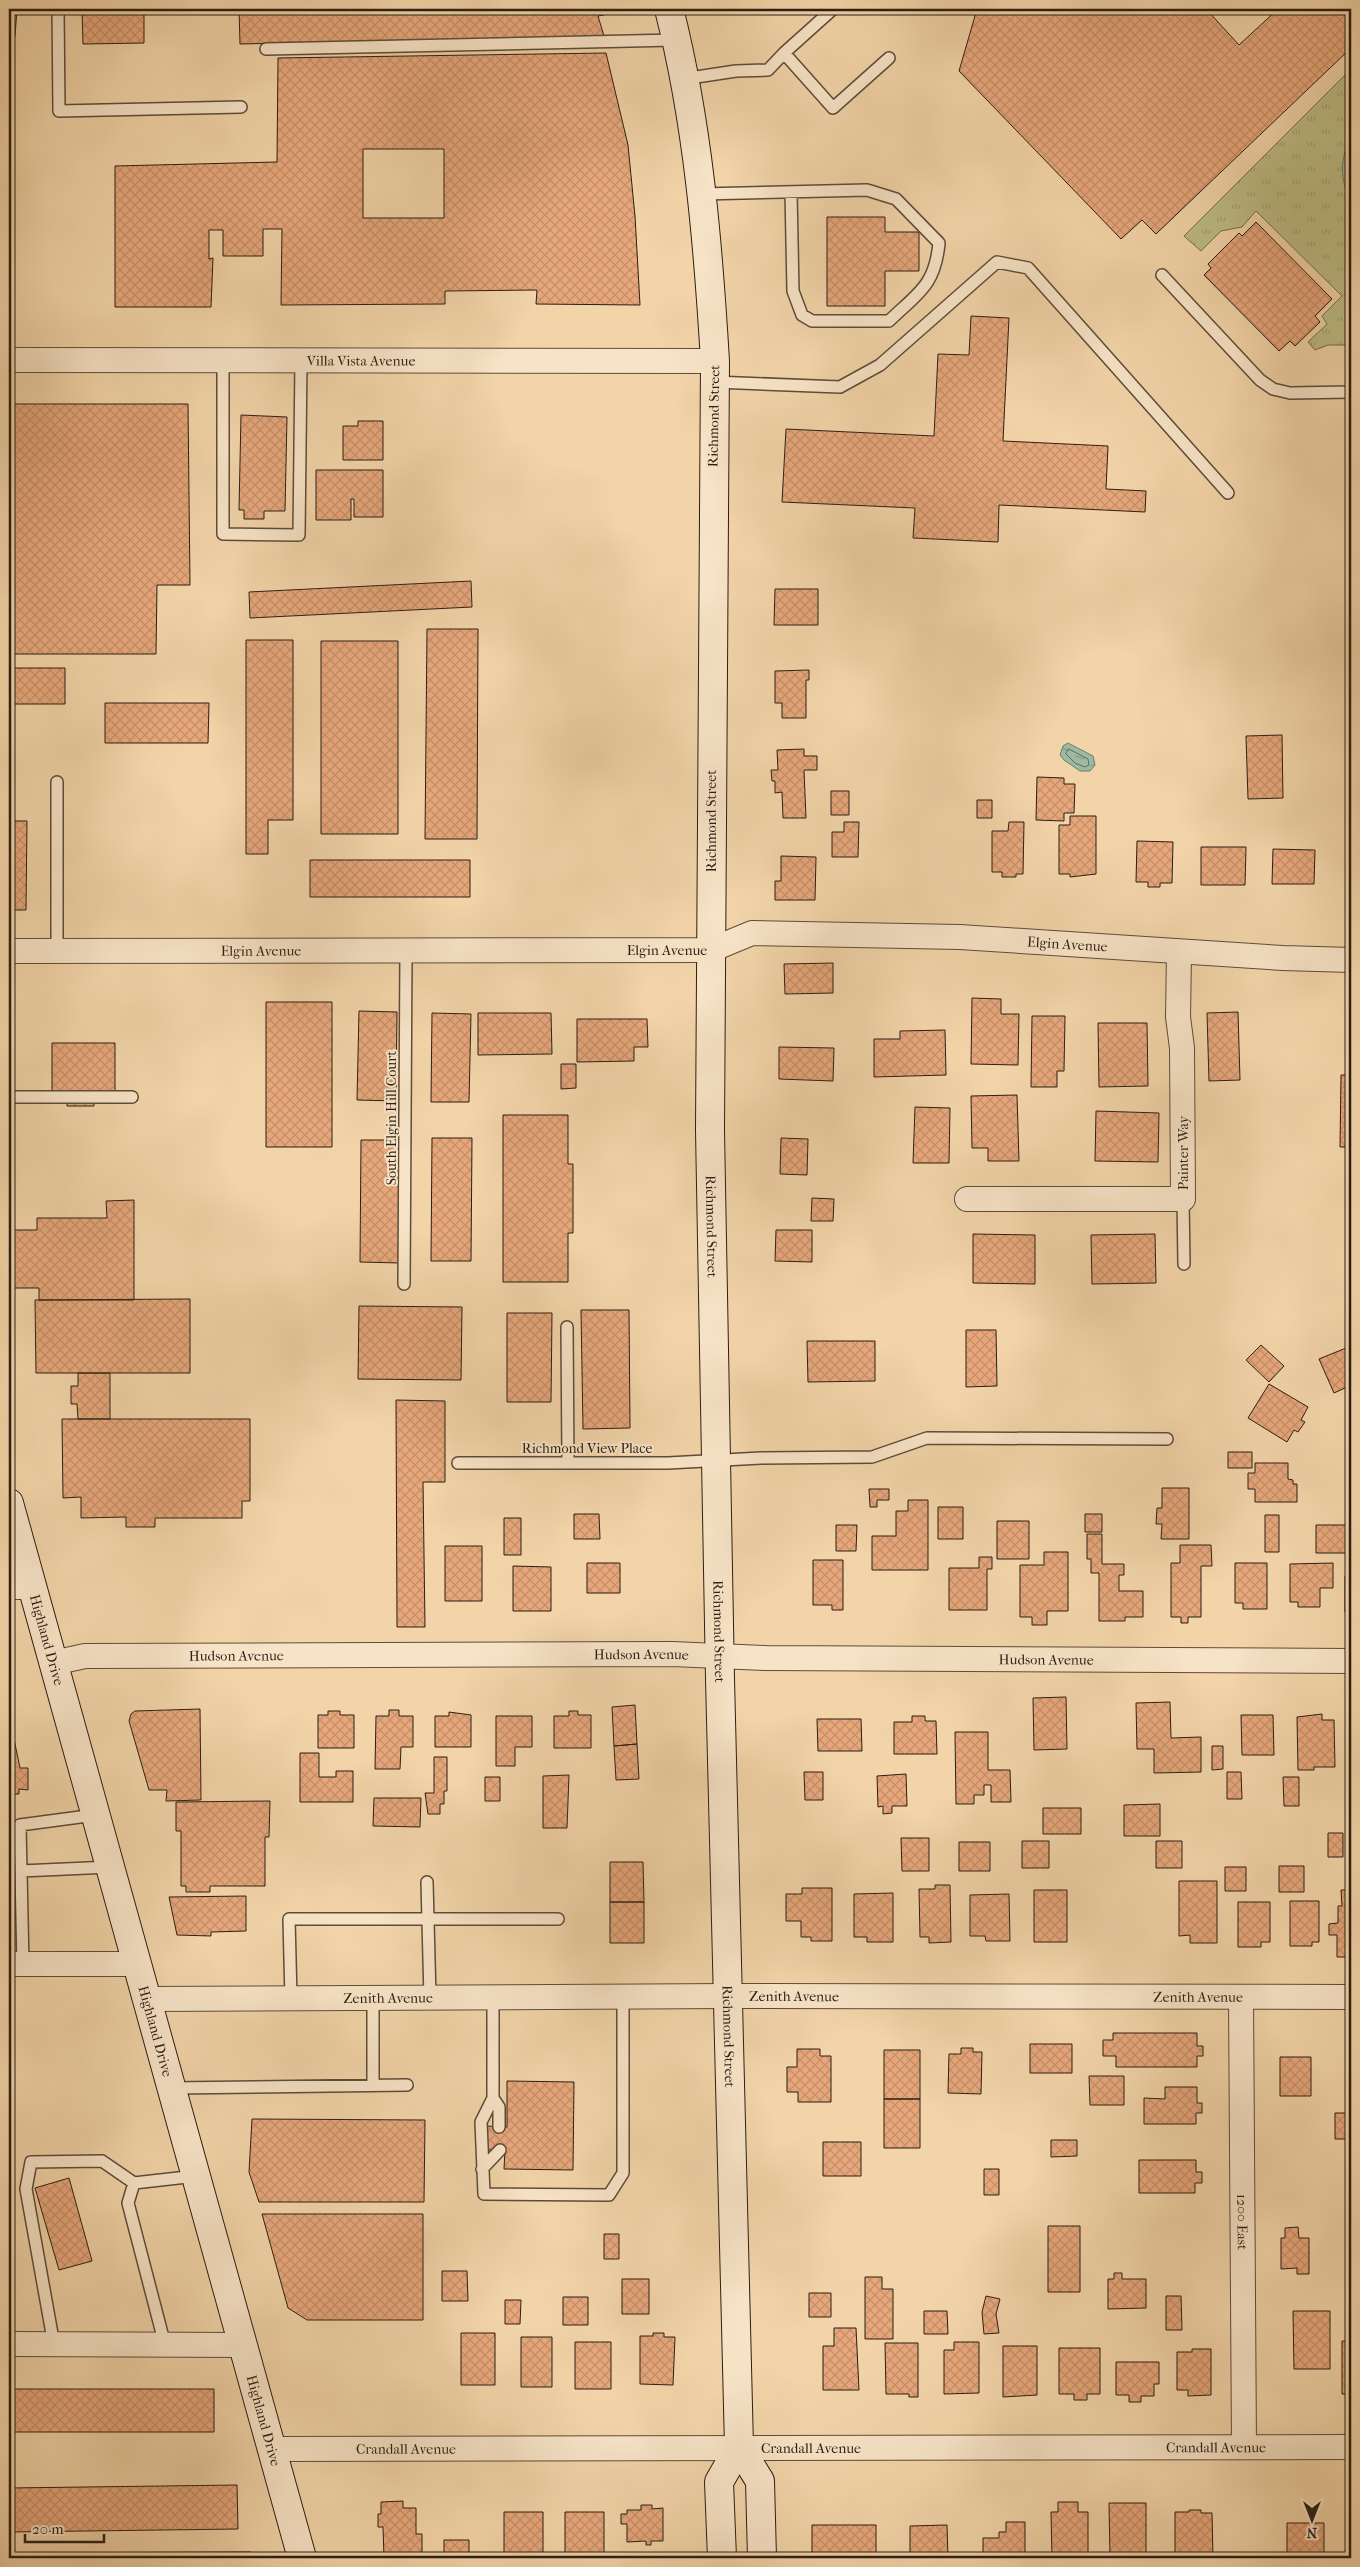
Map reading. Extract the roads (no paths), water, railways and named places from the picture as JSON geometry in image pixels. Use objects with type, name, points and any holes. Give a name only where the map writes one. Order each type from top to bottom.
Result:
[{"type":"main road","name":"Richmond Street","points":[[669,9],[702,194],[710,266],[715,372],[710,1130],[720,1656],[739,2447]]},
{"type":"main road","name":"Highland Drive","points":[[9,1503],[20,1587],[53,1663],[302,2558]]},
{"type":"main road","points":[[722,2558],[719,2482],[739,2447],[760,2481],[762,2558]]},
{"type":"street","name":"Villa Vista Avenue","points":[[9,360],[301,361],[715,372]]},
{"type":"street","name":"Elgin Avenue","points":[[9,951],[406,952],[711,950],[752,933],[960,937],[1179,952],[1351,960]]},
{"type":"street","name":"Painter Way","points":[[967,1199],[1183,1199],[1182,1048],[1178,1017],[1179,952]]},
{"type":"street","name":"Hudson Avenue","points":[[53,1663],[94,1656],[720,1656],[1351,1661]]},
{"type":"street","points":[[16,1964],[136,1964]]},
{"type":"street","name":"Zenith Avenue","points":[[146,1999],[729,1996],[1351,1997]]},
{"type":"street","name":"1200 East","points":[[1241,1997],[1244,2447]]},
{"type":"street","points":[[9,2344],[244,2346]]},
{"type":"street","name":"Crandall Avenue","points":[[272,2449],[1351,2447]]},
{"type":"lane","points":[[58,9],[59,111],[241,107]]},
{"type":"lane","points":[[683,79],[736,71],[768,70],[833,9]]},
{"type":"lane","points":[[266,49],[675,40]]},
{"type":"lane","points":[[784,54],[833,108],[889,58]]},
{"type":"lane","points":[[702,194],[867,190],[896,199],[939,243],[937,263],[931,279],[888,321],[812,321],[802,315],[794,291],[792,192]]},
{"type":"lane","points":[[715,372],[840,387],[880,364],[997,262],[1028,268],[1228,492]]},
{"type":"lane","points":[[1162,275],[1260,380],[1272,389],[1290,392],[1351,392]]},
{"type":"lane","points":[[223,361],[223,534],[299,534],[301,361]]},
{"type":"lane","points":[[57,782],[57,951]]},
{"type":"lane","name":"South Elgin Hill Court","points":[[404,1284],[406,952]]},
{"type":"lane","points":[[9,1097],[132,1097]]},
{"type":"lane","points":[[1183,1199],[1184,1264]]},
{"type":"lane","points":[[567,1327],[568,1463]]},
{"type":"lane","name":"Richmond View Place","points":[[458,1463],[716,1461],[872,1457],[927,1438],[1167,1439]]},
{"type":"lane","points":[[16,1964],[21,1871],[20,1825],[95,1815]]},
{"type":"lane","points":[[21,1871],[110,1867]]},
{"type":"lane","points":[[427,1882],[430,1998]]},
{"type":"lane","points":[[291,1999],[289,1920],[558,1920]]},
{"type":"lane","points":[[493,1998],[493,2098],[481,2122],[484,2194],[609,2195],[622,2173],[623,1997]]},
{"type":"lane","points":[[372,2085],[373,1998]]},
{"type":"lane","points":[[171,2088],[407,2085]]},
{"type":"lane","points":[[493,2098],[499,2107],[499,2127]]},
{"type":"lane","points":[[482,2169],[500,2150]]},
{"type":"lane","points":[[54,2345],[26,2189],[31,2162],[102,2161],[134,2182],[196,2176]]},
{"type":"lane","points":[[134,2182],[128,2204],[165,2345]]},
{"type":"water","points":[[1351,139],[1351,199],[1344,184],[1342,169],[1347,146]]},
{"type":"water","points":[[1068,743],[1093,756],[1095,765],[1090,771],[1080,771],[1060,755],[1063,746]]}]
